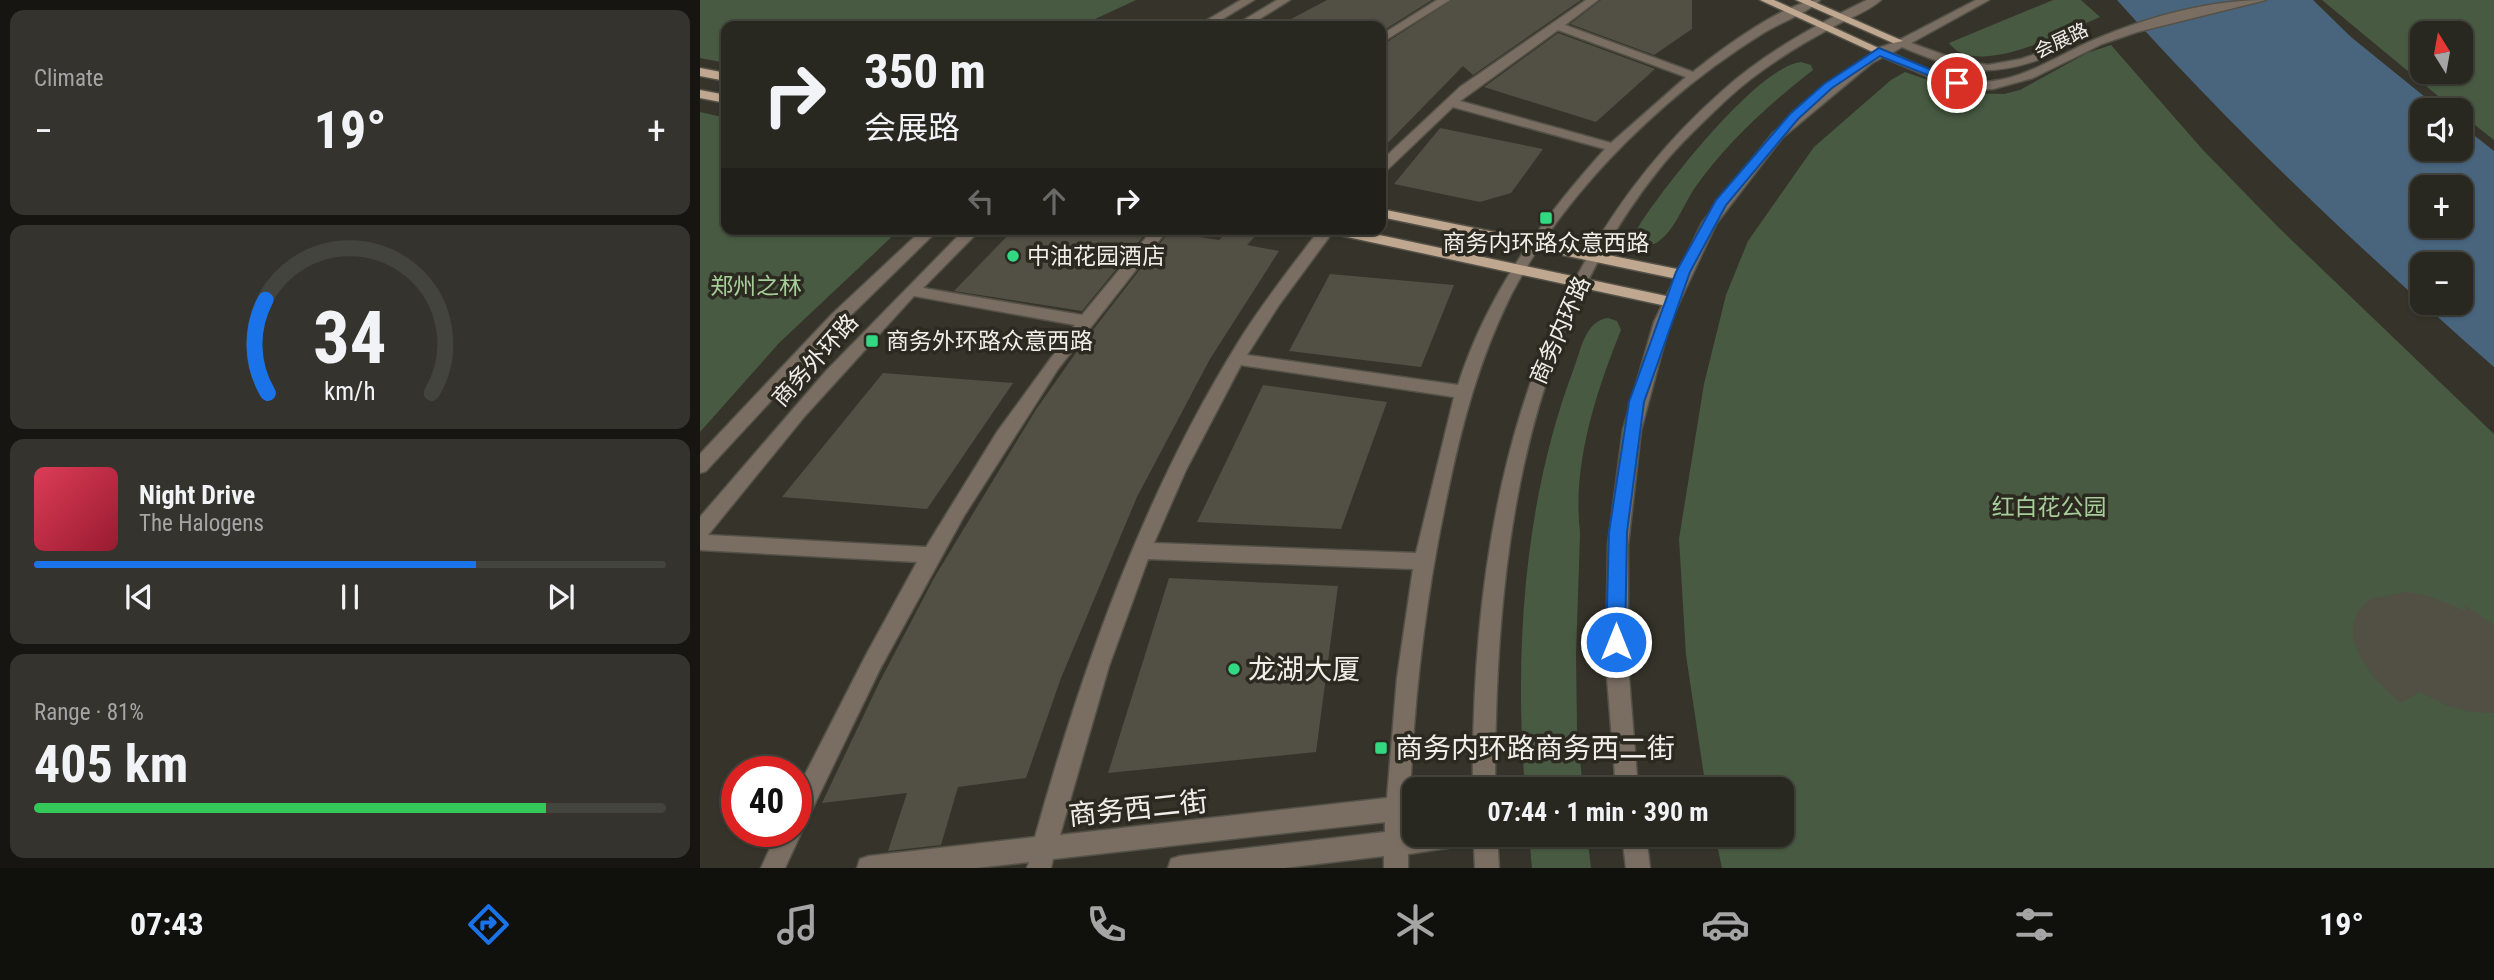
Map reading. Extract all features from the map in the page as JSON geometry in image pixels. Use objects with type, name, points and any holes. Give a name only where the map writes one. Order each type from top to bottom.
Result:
[{"type":"main road","points":[[1765,0],[1804,4],[1897,41]]},
{"type":"main road","points":[[1804,4],[1823,26],[1879,51]]},
{"type":"main road","points":[[700,72],[721,76]]},
{"type":"main road","points":[[700,94],[721,98]]},
{"type":"main road","points":[[1386,214],[1682,275]]},
{"type":"main road","points":[[1356,235],[1671,302]]},
{"type":"street","points":[[1212,21],[1249,0]]},
{"type":"street","points":[[1249,21],[1285,0]]},
{"type":"street","points":[[1386,37],[1445,0]]},
{"type":"street","points":[[1386,163],[1450,102],[1593,0]]},
{"type":"street","name":"商务内环路","points":[[1484,777],[1482,732],[1487,643],[1496,554],[1507,494],[1534,388],[1580,282],[1593,257],[1642,182],[1705,112],[1765,63],[1823,26],[1876,0]]},
{"type":"street","points":[[1626,777],[1619,724],[1616,642],[1618,532],[1637,402],[1682,275],[1721,203],[1776,135],[1828,86],[1897,41],[1984,0]]},
{"type":"street","name":"会展路","points":[[1879,51],[1957,83],[1998,85],[2128,26],[2212,0]]},
{"type":"street","name":"会展路","points":[[1897,41],[1950,62],[1998,69],[2025,63],[2075,39],[2261,0]]},
{"type":"street","points":[[1403,777],[1400,737],[1423,561],[1450,432],[1479,347],[1503,296],[1535,245],[1615,148],[1693,76],[1737,44],[1804,4]]},
{"type":"street","points":[[1555,25],[1693,76]]},
{"type":"street","points":[[1450,102],[1615,148]]},
{"type":"street","name":"商务外环路","points":[[700,466],[838,318],[926,235]]},
{"type":"street","name":"商务外环路","points":[[700,531],[779,434],[912,291],[969,235]]},
{"type":"street","points":[[812,784],[843,718],[930,555],[1041,381],[1084,321],[1156,235]]},
{"type":"street","points":[[1042,858],[1076,734],[1119,607],[1168,488],[1237,359],[1324,235]]},
{"type":"street","points":[[912,291],[1084,321]]},
{"type":"street","points":[[1237,359],[1464,392]]},
{"type":"street","points":[[700,542],[930,555]]},
{"type":"street","points":[[1142,551],[1423,561]]},
{"type":"street","name":"商务西二街","points":[[869,868],[1042,858],[1402,809]]},
{"type":"street","points":[[1396,868],[1396,843],[1402,822]]},
{"type":"street","points":[[1180,868],[1402,842]]},
{"type":"street","points":[[773,868],[783,847]]},
{"type":"street","points":[[1486,847],[1487,868]]},
{"type":"street","points":[[1635,847],[1639,868]]},
{"type":"green space","points":[[700,0],[1136,0],[1091,21],[721,21],[721,62],[700,58]]},
{"type":"green space","points":[[2053,0],[2081,0],[2100,17],[2045,41],[2000,54],[1979,56],[1962,53],[1949,43]]},
{"type":"green space","points":[[2322,0],[2494,0],[2494,140],[2473,123],[2473,98],[2440,98],[2424,84],[2473,84],[2473,21],[2410,21],[2410,73]]},
{"type":"green space","name":"红白花公园","points":[[2111,45],[2203,150],[2279,228],[2494,434],[2494,868],[1722,868],[1718,847],[1794,847],[1794,777],[1704,777],[1686,655],[1679,539],[1704,384],[1726,295],[1748,241],[1814,147],[1891,80],[1905,72],[1966,93],[2004,94],[2020,90],[2087,53]]},
{"type":"green space","points":[[1801,62],[1811,65],[1813,70],[1764,110],[1734,140],[1706,172],[1669,231],[1647,246],[1637,241],[1634,235],[1651,208],[1712,132],[1760,84],[1782,69]]},
{"type":"green space","name":"郑州之林","points":[[700,112],[721,117],[721,235],[894,235],[779,343],[700,432]]},
{"type":"green space","points":[[1608,318],[1617,321],[1621,330],[1588,429],[1580,481],[1576,655],[1577,730],[1582,777],[1524,777],[1522,630],[1534,523],[1557,418],[1582,345],[1589,330],[1600,320]]},
{"type":"green space","points":[[1530,847],[1588,847],[1591,868],[1532,868]]},
{"type":"water","points":[[2117,0],[2313,0],[2351,37],[2426,98],[2410,98],[2410,161],[2473,161],[2473,134],[2494,151],[2494,367],[2436,315],[2473,315],[2473,252],[2410,252],[2410,292],[2253,144]]},
{"type":"building","points":[[1327,0],[1432,0],[1386,29],[1386,21],[1287,21]]},
{"type":"building","points":[[1452,0],[1581,0],[1473,75],[1463,66],[1386,145],[1386,43]]},
{"type":"building","points":[[1601,0],[1692,0],[1692,29],[1654,55],[1570,24]]},
{"type":"building","points":[[1558,33],[1655,69],[1596,122],[1484,87]]},
{"type":"building","points":[[1440,128],[1543,149],[1511,193],[1480,202],[1394,184]]},
{"type":"building","points":[[1008,235],[1144,235],[1082,311],[954,291]]},
{"type":"building","points":[[1188,235],[1219,240],[1224,235],[1256,235],[1247,245],[1279,251],[1210,359],[1137,497],[1061,678],[1026,778],[958,787],[941,845],[888,851],[907,793],[822,803],[880,681],[934,578],[1035,411],[1082,344],[1165,237]]},
{"type":"building","points":[[1330,274],[1454,285],[1421,367],[1289,351]]},
{"type":"building","points":[[883,373],[1013,383],[927,509],[782,497]]},
{"type":"building","points":[[1263,385],[1387,402],[1341,529],[1197,522]]},
{"type":"building","name":"龙湖大厦","points":[[1169,578],[1338,586],[1316,752],[1108,773]]},
{"type":"building","points":[[2406,592],[2429,596],[2466,611],[2465,605],[2494,625],[2494,713],[2470,712],[2445,705],[2420,692],[2400,703],[2374,678],[2353,639],[2353,623],[2358,611],[2370,599]]},
{"type":"place","name":"商务内环路众意西路","points":[[1546,218]]},
{"type":"place","name":"中油花园酒店","points":[[1013,256]]},
{"type":"place","name":"商务外环路众意西路","points":[[872,341]]},
{"type":"place","name":"龙湖大厦","points":[[1234,669]]},
{"type":"place","name":"商务内环路商务西二街","points":[[1381,748]]},
{"type":"route","points":[[1616,642],[1616,558],[1620,503],[1637,402],[1659,333],[1683,272],[1721,203],[1753,161],[1794,117],[1828,86],[1879,51],[1957,83]]}]
